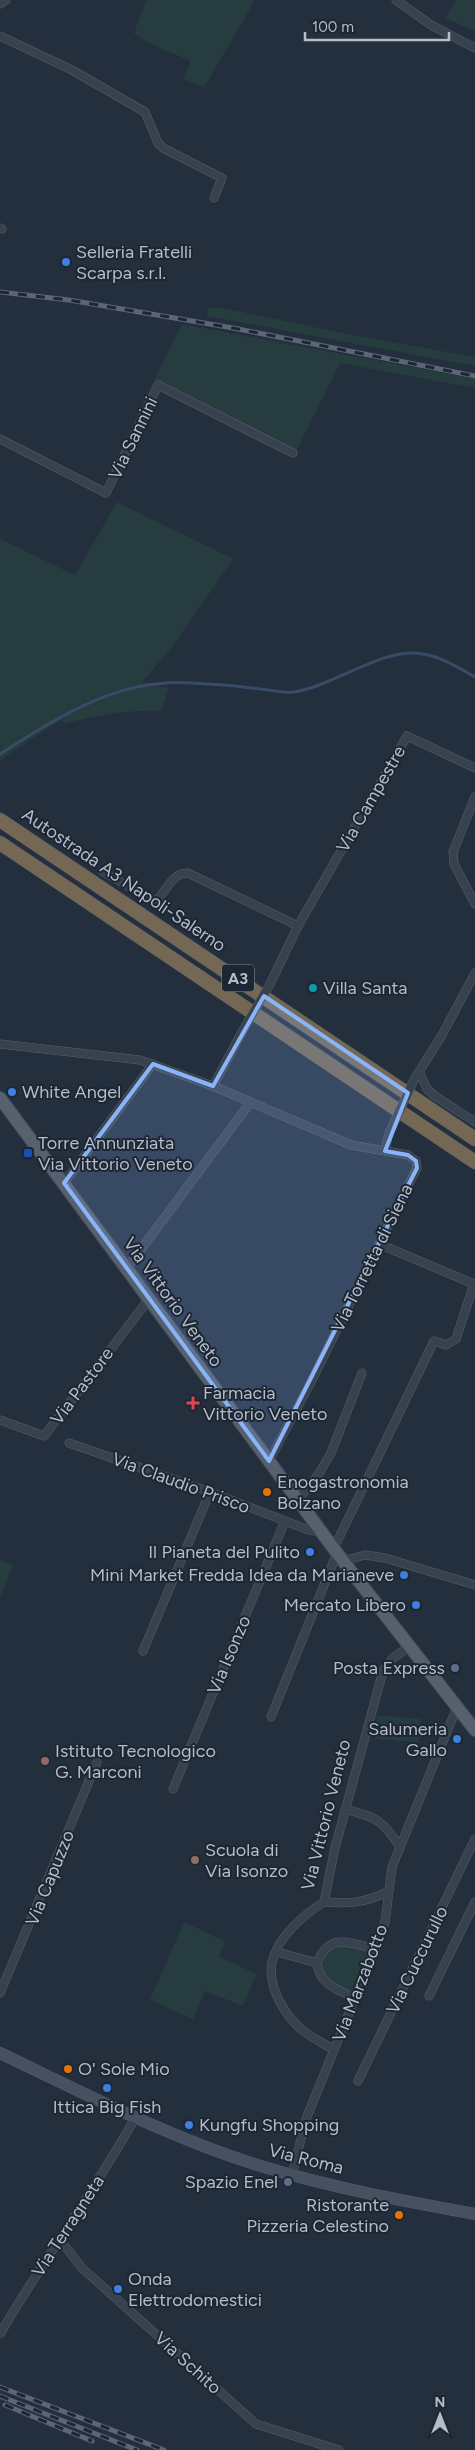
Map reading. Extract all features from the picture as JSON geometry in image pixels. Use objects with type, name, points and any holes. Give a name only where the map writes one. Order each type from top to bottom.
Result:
[{"type":"highway","name":"Autostrada A3 Napoli-Salerno","points":[[0,820],[475,1138]]},
{"type":"highway","name":"Autostrada A3 Napoli-Salerno","points":[[0,843],[475,1162]]},
{"type":"main road","name":"Via Vittorio Veneto","points":[[0,1098],[338,1554],[475,1730]]},
{"type":"street","points":[[0,4],[6,0]]},
{"type":"street","points":[[396,0],[431,25],[459,42],[475,48]]},
{"type":"street","points":[[0,36],[72,70],[145,112],[158,143],[163,148],[222,178],[214,198]]},
{"type":"street","points":[[459,42],[475,41]]},
{"type":"street","name":"Via Sannini","points":[[0,439],[106,493],[158,385],[293,453]]},
{"type":"street","name":"Via Campestre","points":[[213,1086],[270,984],[298,926],[407,736],[475,768]]},
{"type":"street","points":[[475,797],[453,852],[454,864],[475,904]]},
{"type":"street","points":[[102,871],[151,900],[158,900],[177,876],[182,872],[188,872],[298,926]]},
{"type":"street","points":[[0,1044],[122,1058],[153,1064],[213,1086],[351,1145],[385,1150],[390,1133],[417,1075],[442,1035],[475,973]]},
{"type":"street","points":[[64,1183],[153,1064]]},
{"type":"street","points":[[417,1075],[427,1089],[435,1096],[475,1122]]},
{"type":"street","points":[[127,1268],[250,1103]]},
{"type":"street","name":"Via Torretta di Siena","points":[[269,1461],[417,1168],[416,1161],[408,1155],[385,1150]]},
{"type":"street","points":[[270,1717],[338,1554],[417,1377],[434,1341],[446,1345],[456,1340],[474,1284],[379,1244]]},
{"type":"street","name":"Via Pastore","points":[[0,1420],[44,1436],[149,1299]]},
{"type":"street","points":[[298,1500],[318,1475],[331,1453],[362,1373]]},
{"type":"street","name":"Via Claudio Prisco","points":[[69,1443],[210,1492],[285,1521],[322,1532]]},
{"type":"street","points":[[143,1651],[210,1492]]},
{"type":"street","name":"Via Isonzo","points":[[173,1789],[285,1521]]},
{"type":"street","points":[[338,1554],[352,1557],[371,1556],[475,1585]]},
{"type":"street","name":"Via Vittorio Veneto","points":[[334,2050],[305,2032],[293,2021],[279,2001],[273,1981],[272,1962],[290,1929],[309,1911],[324,1902],[345,1809],[383,1671],[393,1658],[409,1646]]},
{"type":"street","name":"Via Marzabotto","points":[[292,2176],[306,2119],[375,1949],[384,1922],[392,1868],[457,1707]]},
{"type":"street","name":"Via Capuzzo","points":[[0,1994],[97,1762]]},
{"type":"street","points":[[345,1809],[373,1817],[383,1823],[400,1847]]},
{"type":"street","name":"Via Cuccurullo","points":[[358,2081],[475,1839]]},
{"type":"street","points":[[324,1902],[351,1904],[369,1901],[387,1892]]},
{"type":"street","points":[[429,1996],[475,1902]]},
{"type":"street","points":[[355,1998],[326,1983],[318,1970],[317,1963],[320,1954],[328,1945],[337,1941],[375,1949]]},
{"type":"street","points":[[277,1952],[317,1963]]},
{"type":"street","name":"Via Roma","points":[[0,2053],[135,2118],[232,2156],[292,2176],[475,2214]]},
{"type":"street","name":"Via Terragneta","points":[[0,2334],[28,2286],[118,2150],[135,2118]]},
{"type":"street","name":"Via Schito","points":[[60,2240],[82,2268],[256,2424],[339,2450]]},
{"type":"highlighted area","points":[[264,996],[408,1093],[385,1151],[408,1155],[416,1161],[417,1168],[269,1461],[64,1183],[153,1064],[213,1086]]},
{"type":"green space","points":[[146,0],[255,0],[204,88],[183,79],[191,61],[148,43],[134,33]]},
{"type":"green space","points":[[456,0],[475,0],[475,31],[445,18]]},
{"type":"green space","points":[[208,308],[223,308],[347,334],[475,357],[475,366],[207,316]]},
{"type":"green space","points":[[182,324],[475,379],[475,388],[340,363],[296,451],[154,381]]},
{"type":"green space","points":[[117,502],[233,559],[172,647],[142,682],[169,688],[161,711],[136,711],[112,714],[64,724],[62,719],[0,760],[0,747],[2,746],[0,745],[0,539],[75,575]]},
{"type":"green space","points":[[0,1560],[13,1565],[0,1598]]},
{"type":"green space","points":[[377,1715],[421,1719],[419,1742],[375,1739]]},
{"type":"green space","points":[[184,1922],[225,1941],[219,1957],[257,1974],[243,2006],[205,1991],[193,2019],[150,2000]]},
{"type":"green space","points":[[337,1943],[373,1950],[358,1985],[353,1992],[339,1987],[325,1978],[318,1966],[319,1959],[324,1952]]},
{"type":"waterway","points":[[0,754],[45,726],[90,702],[114,693],[139,687],[165,683],[192,683],[294,692],[326,682],[376,661],[408,653],[423,654],[437,658],[475,677]]},
{"type":"railway","points":[[0,292],[69,300],[233,328],[475,376]]},
{"type":"railway","points":[[0,2387],[164,2450]]},
{"type":"railway","points":[[0,2396],[137,2450]]},
{"type":"railway","points":[[5,2405],[92,2441]]},
{"type":"place","name":"Selleria Fratelli Scarpa s.r.l.","points":[[66,262]]},
{"type":"place","name":"Villa Santa","points":[[313,988]]},
{"type":"place","name":"White Angel","points":[[12,1092]]},
{"type":"place","name":"Torre Annunziata Via Vittorio Veneto","points":[[28,1153]]},
{"type":"place","name":"Farmacia Vittorio Veneto","points":[[193,1403]]},
{"type":"place","name":"Enogastronomia Bolzano","points":[[267,1492]]},
{"type":"place","name":"Il Pianeta del Pulito","points":[[310,1552]]},
{"type":"place","name":"Mini Market Fredda Idea da Marianeve","points":[[404,1575]]},
{"type":"place","name":"Mercato Libero","points":[[416,1605]]},
{"type":"place","name":"Posta Express","points":[[455,1668]]},
{"type":"place","name":"Salumeria Gallo","points":[[457,1739]]},
{"type":"place","name":"Istituto Tecnologico G. Marconi","points":[[45,1761]]},
{"type":"place","name":"Scuola di Via Isonzo","points":[[195,1860]]},
{"type":"place","name":"O' Sole Mio","points":[[68,2069]]},
{"type":"place","name":"Ittica Big Fish","points":[[107,2088]]},
{"type":"place","name":"Kungfu Shopping","points":[[189,2125]]},
{"type":"place","name":"Spazio Enel","points":[[288,2182]]},
{"type":"place","name":"Ristorante Pizzeria Celestino","points":[[399,2215]]},
{"type":"place","name":"Onda Elettrodomestici","points":[[118,2289]]}]
